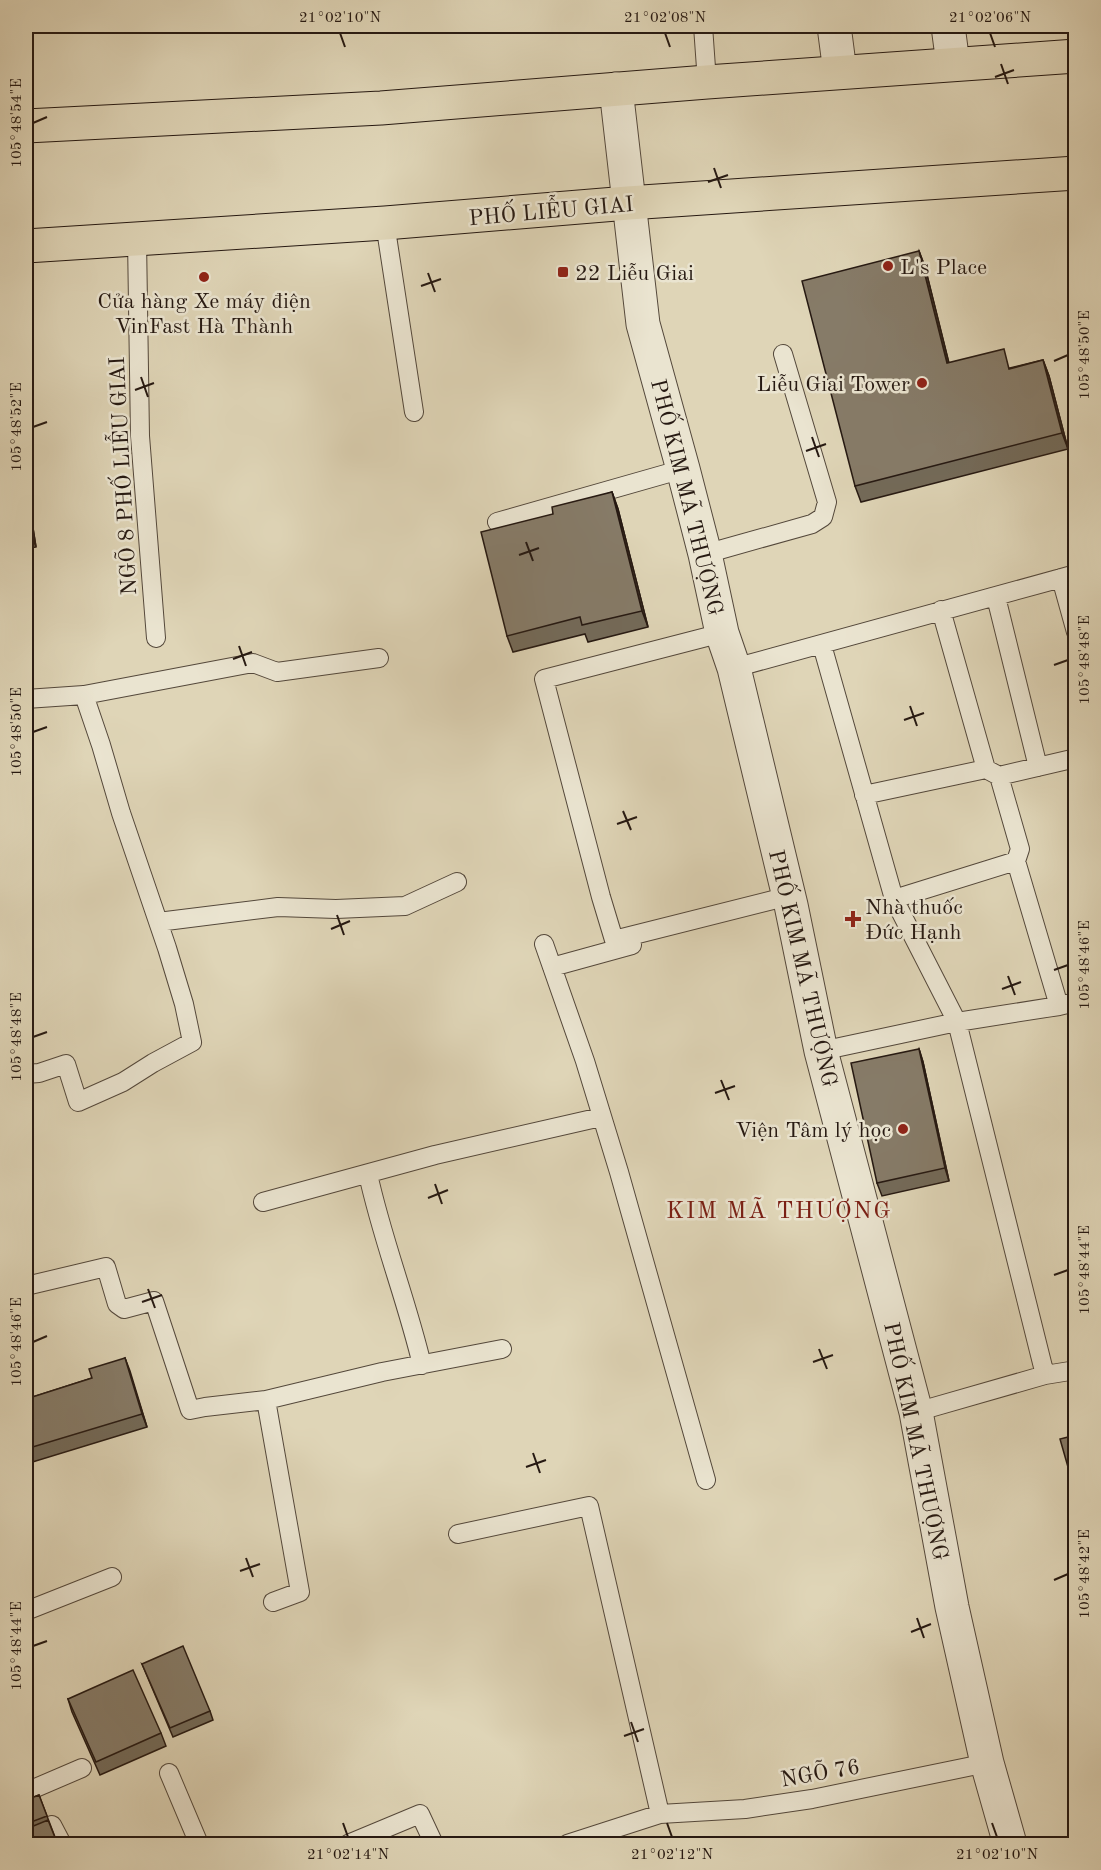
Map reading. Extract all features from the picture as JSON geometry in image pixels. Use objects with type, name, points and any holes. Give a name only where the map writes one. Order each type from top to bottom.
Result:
[{"type":"main road","points":[[26,126],[381,108],[1076,56]]},
{"type":"main road","name":"PHỐ LIỄU GIAI","points":[[26,246],[385,223],[628,203],[1076,172]]},
{"type":"street","points":[[834,26],[840,72]]},
{"type":"street","points":[[948,26],[953,64]]},
{"type":"street","name":"PHỐ KIM MÃ THƯỢNG","points":[[616,89],[643,324],[705,554],[722,633],[734,668],[790,900],[821,1051],[916,1412],[952,1607],[987,1763],[1010,1845]]},
{"type":"lane","points":[[703,26],[707,82]]},
{"type":"lane","points":[[385,223],[414,412]]},
{"type":"lane","name":"NGÕ 8 PHỐ LIỄU GIAI","points":[[137,239],[140,436],[156,638]]},
{"type":"lane","points":[[705,554],[812,524],[824,517],[827,502],[783,354]]},
{"type":"lane","points":[[497,522],[683,469]]},
{"type":"lane","points":[[734,668],[1068,576],[1076,632]]},
{"type":"lane","points":[[996,597],[1038,767]]},
{"type":"lane","points":[[821,1051],[957,1022],[1067,1004],[1016,861],[1020,849],[941,610]]},
{"type":"lane","points":[[722,633],[544,679],[614,940],[790,900]]},
{"type":"lane","points":[[822,645],[894,899],[957,1022],[1045,1375]]},
{"type":"lane","points":[[26,699],[84,695],[253,663],[277,672],[379,658]]},
{"type":"lane","points":[[26,1074],[39,1073],[66,1064],[78,1102],[123,1082],[192,1042],[184,1004],[84,695]]},
{"type":"lane","points":[[864,795],[993,772],[1038,767],[1076,758]]},
{"type":"lane","points":[[894,899],[1016,861]]},
{"type":"lane","points":[[158,922],[278,907],[336,909],[405,906],[457,882]]},
{"type":"lane","points":[[552,967],[790,900]]},
{"type":"lane","points":[[544,944],[585,1061],[619,1172],[706,1480]]},
{"type":"lane","points":[[264,1202],[435,1155],[601,1117]]},
{"type":"lane","points":[[368,1174],[377,1214],[422,1365]]},
{"type":"lane","points":[[26,1286],[106,1267],[120,1308],[154,1301],[190,1410],[266,1400],[382,1372],[502,1349]]},
{"type":"lane","points":[[916,1412],[1045,1375],[1076,1370]]},
{"type":"lane","points":[[266,1400],[300,1592],[273,1602]]},
{"type":"lane","points":[[458,1534],[589,1506],[660,1814]]},
{"type":"lane","points":[[26,1611],[112,1577]]},
{"type":"lane","name":"NGÕ 76","points":[[567,1845],[660,1814],[745,1809],[987,1763]]},
{"type":"lane","points":[[26,1792],[82,1768]]},
{"type":"lane","points":[[169,1773],[199,1845]]},
{"type":"lane","points":[[348,1845],[420,1814],[434,1845]]},
{"type":"lane","points":[[52,1825],[62,1845]]},
{"type":"building","name":"Liễu Giai Tower","points":[[919,251],[947,363],[1004,349],[1009,369],[1043,360],[1062,433],[855,486],[802,281]]},
{"type":"building","points":[[612,492],[642,611],[582,625],[580,617],[507,636],[481,532],[553,514],[552,507]]},
{"type":"building","points":[[26,500],[31,534],[26,535]]},
{"type":"building","name":"Viện Tâm lý học","points":[[919,1049],[945,1168],[877,1183],[851,1063]]},
{"type":"building","points":[[125,1358],[142,1414],[26,1449],[26,1399],[92,1378],[89,1369]]},
{"type":"building","points":[[1076,1435],[1076,1495],[1060,1439]]},
{"type":"building","points":[[183,1646],[210,1711],[170,1728],[142,1664]]},
{"type":"building","points":[[133,1670],[161,1733],[96,1762],[68,1699]]},
{"type":"building","points":[[39,1795],[47,1816],[26,1824],[26,1800]]},
{"type":"building","points":[[48,1820],[58,1845],[26,1845],[26,1829]]},
{"type":"place","name":"L's Place","points":[[888,266]]},
{"type":"place","name":"22 Liễu Giai","points":[[563,272]]},
{"type":"place","name":"Cửa hàng Xe máy điện VinFast Hà Thành","points":[[204,277]]},
{"type":"place","name":"Liễu Giai Tower","points":[[922,383]]},
{"type":"place","name":"Nhà thuốc Đức Hạnh","points":[[853,919]]},
{"type":"place","name":"Viện Tâm lý học","points":[[903,1129]]},
{"type":"district","name":"KIM MÃ THƯỢNG","points":[[779,1210]]}]
